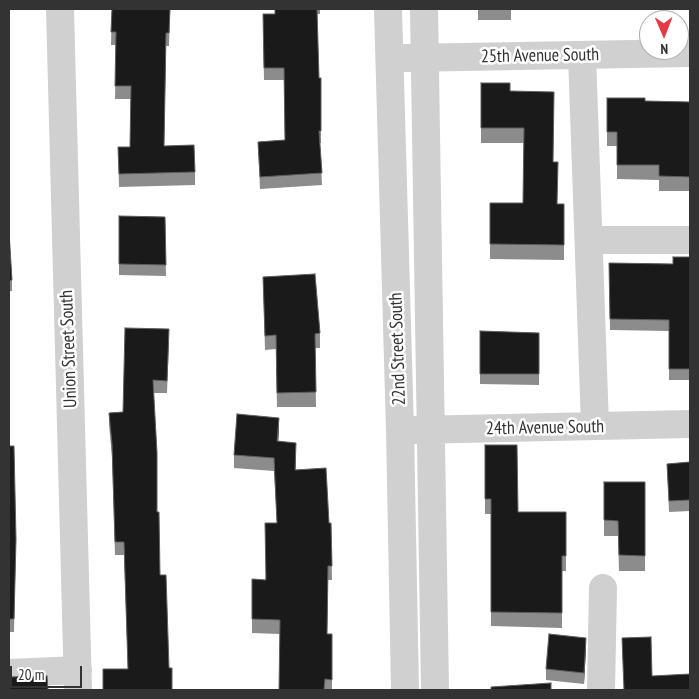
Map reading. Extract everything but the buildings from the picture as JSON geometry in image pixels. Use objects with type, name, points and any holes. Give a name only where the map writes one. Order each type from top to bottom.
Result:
[{"type":"street","name":"Union Street South","points":[[60,9],[78,680]]},
{"type":"street","name":"22nd Street South","points":[[388,9],[405,690]]},
{"type":"street","name":"22nd Street South","points":[[424,9],[434,690]]},
{"type":"street","name":"25th Avenue South","points":[[389,58],[425,59],[690,53]]},
{"type":"street","points":[[582,55],[596,426]]},
{"type":"street","points":[[589,240],[690,240]]},
{"type":"street","name":"24th Avenue South","points":[[400,430],[690,424]]},
{"type":"street","points":[[601,690],[603,588]]},
{"type":"street","points":[[9,673],[78,680]]}]
